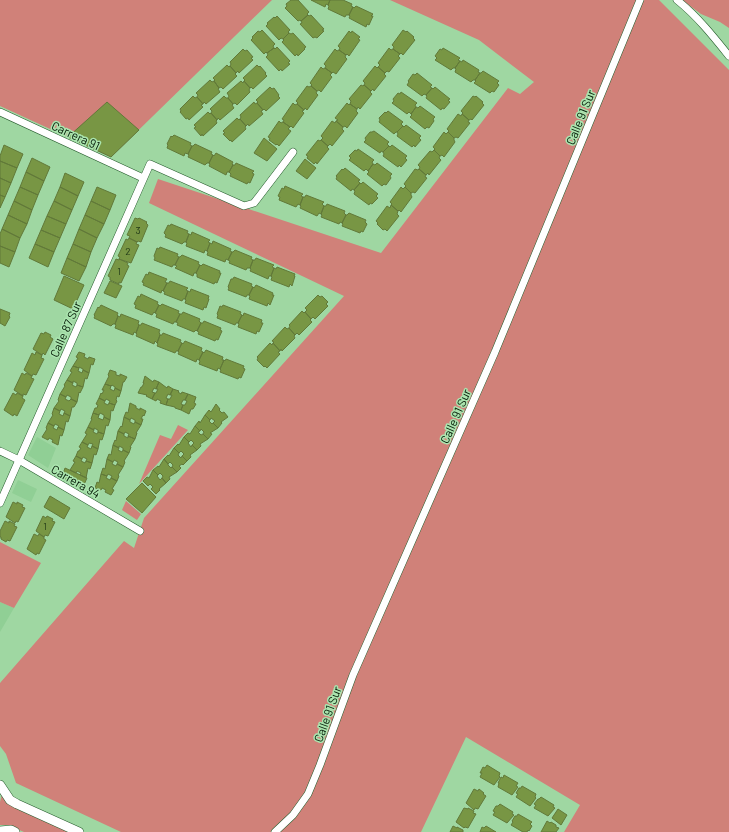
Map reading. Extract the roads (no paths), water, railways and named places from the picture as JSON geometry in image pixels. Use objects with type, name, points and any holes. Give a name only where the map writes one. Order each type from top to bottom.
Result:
[{"type":"main road","points":[[0,785],[10,800],[78,832]]},
{"type":"main road","points":[[0,830],[11,830],[15,832]]},
{"type":"street","name":"Calle 91 Sur","points":[[276,832],[293,815],[308,794],[353,675],[494,352],[640,0]]},
{"type":"street","points":[[677,0],[700,20],[729,56]]},
{"type":"street","name":"Carrera 91","points":[[0,112],[143,178]]},
{"type":"street","name":"Calle 87 Sur","points":[[0,503],[150,164],[244,206],[254,203],[293,152]]},
{"type":"street","name":"Carrera 94","points":[[0,451],[19,460],[140,531]]}]
